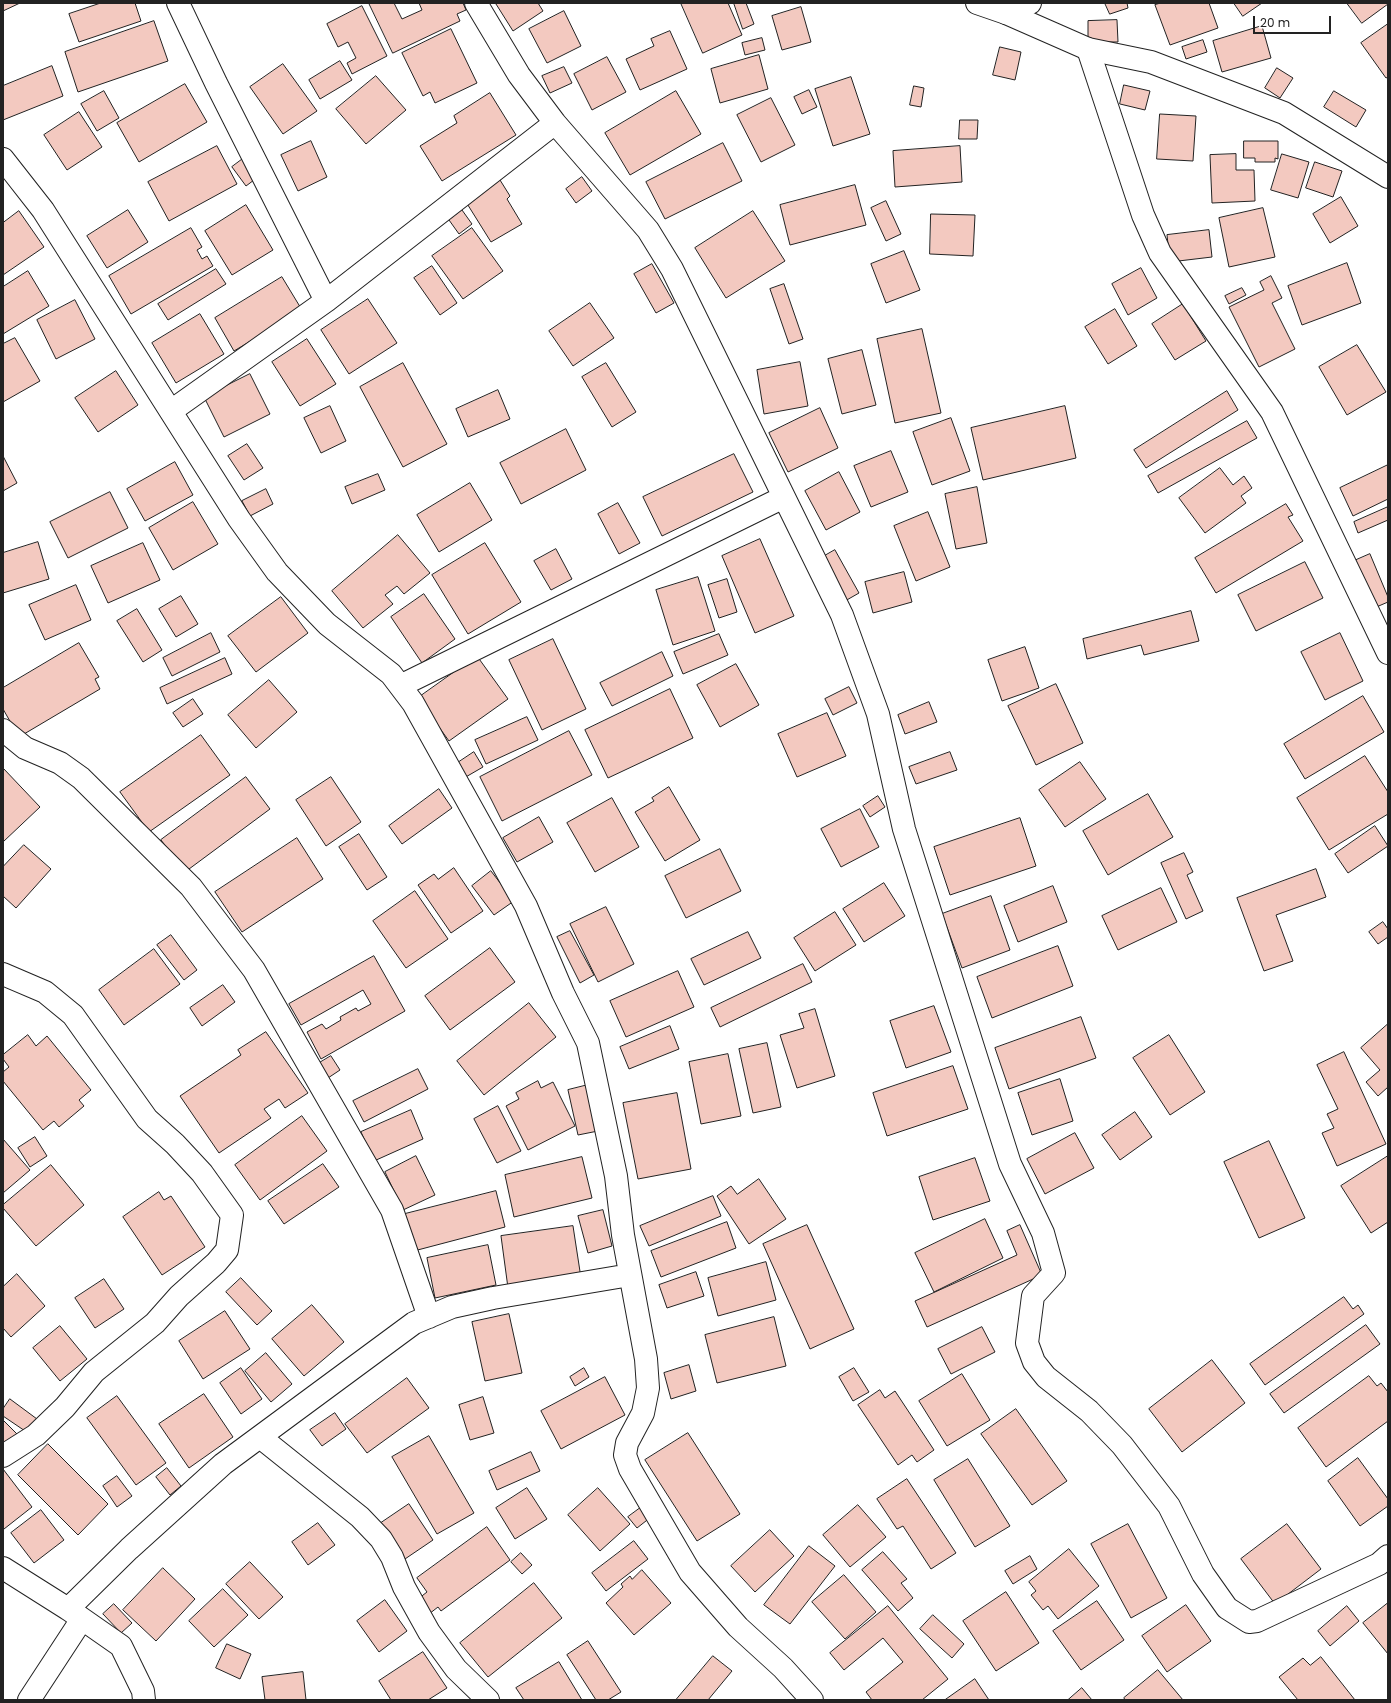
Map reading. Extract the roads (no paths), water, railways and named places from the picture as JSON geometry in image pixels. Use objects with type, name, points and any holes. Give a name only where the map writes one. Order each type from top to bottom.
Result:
[{"type":"street","points":[[178,3],[234,119],[326,302]]},
{"type":"street","points":[[476,3],[519,75],[555,123],[648,230],[676,276],[842,615],[878,714],[904,829],[1007,1156],[1043,1233],[1054,1273],[1033,1296],[1027,1343],[1034,1362],[1046,1377],[1089,1411],[1122,1445],[1169,1506],[1207,1580],[1227,1608],[1241,1618],[1249,1622],[1257,1621],[1379,1564],[1388,1556]]},
{"type":"street","points":[[977,3],[1006,13],[1088,49],[1151,62],[1284,113],[1388,177]]},
{"type":"street","points":[[1006,13],[1030,3]]},
{"type":"street","points":[[1088,49],[1143,216],[1160,253],[1272,412],[1388,653]]},
{"type":"street","points":[[171,411],[326,302],[555,123]]},
{"type":"street","points":[[3,159],[43,210],[240,519],[277,572],[327,624],[391,674],[413,704],[526,906],[563,992],[588,1043],[616,1176],[623,1235],[646,1359],[648,1388],[643,1413],[627,1442],[625,1455],[630,1469],[690,1572],[738,1627],[783,1668],[812,1700]]},
{"type":"street","points":[[400,686],[784,497]]},
{"type":"street","points":[[3,730],[25,748],[60,763],[82,778],[191,886],[254,970],[392,1210],[429,1316]]},
{"type":"street","points":[[3,974],[45,992],[73,1015],[147,1119],[175,1144],[202,1173],[232,1215],[227,1250],[216,1263],[179,1296],[155,1323],[94,1372],[65,1407],[36,1435],[3,1456]]},
{"type":"street","points":[[29,1700],[75,1614],[129,1549],[217,1469],[414,1323],[452,1307],[493,1298],[630,1275]]},
{"type":"street","points":[[260,1437],[360,1517],[381,1539],[392,1557],[404,1587],[429,1632],[456,1669],[488,1700]]},
{"type":"street","points":[[3,1568],[75,1614],[121,1646],[143,1691],[144,1700]]}]
